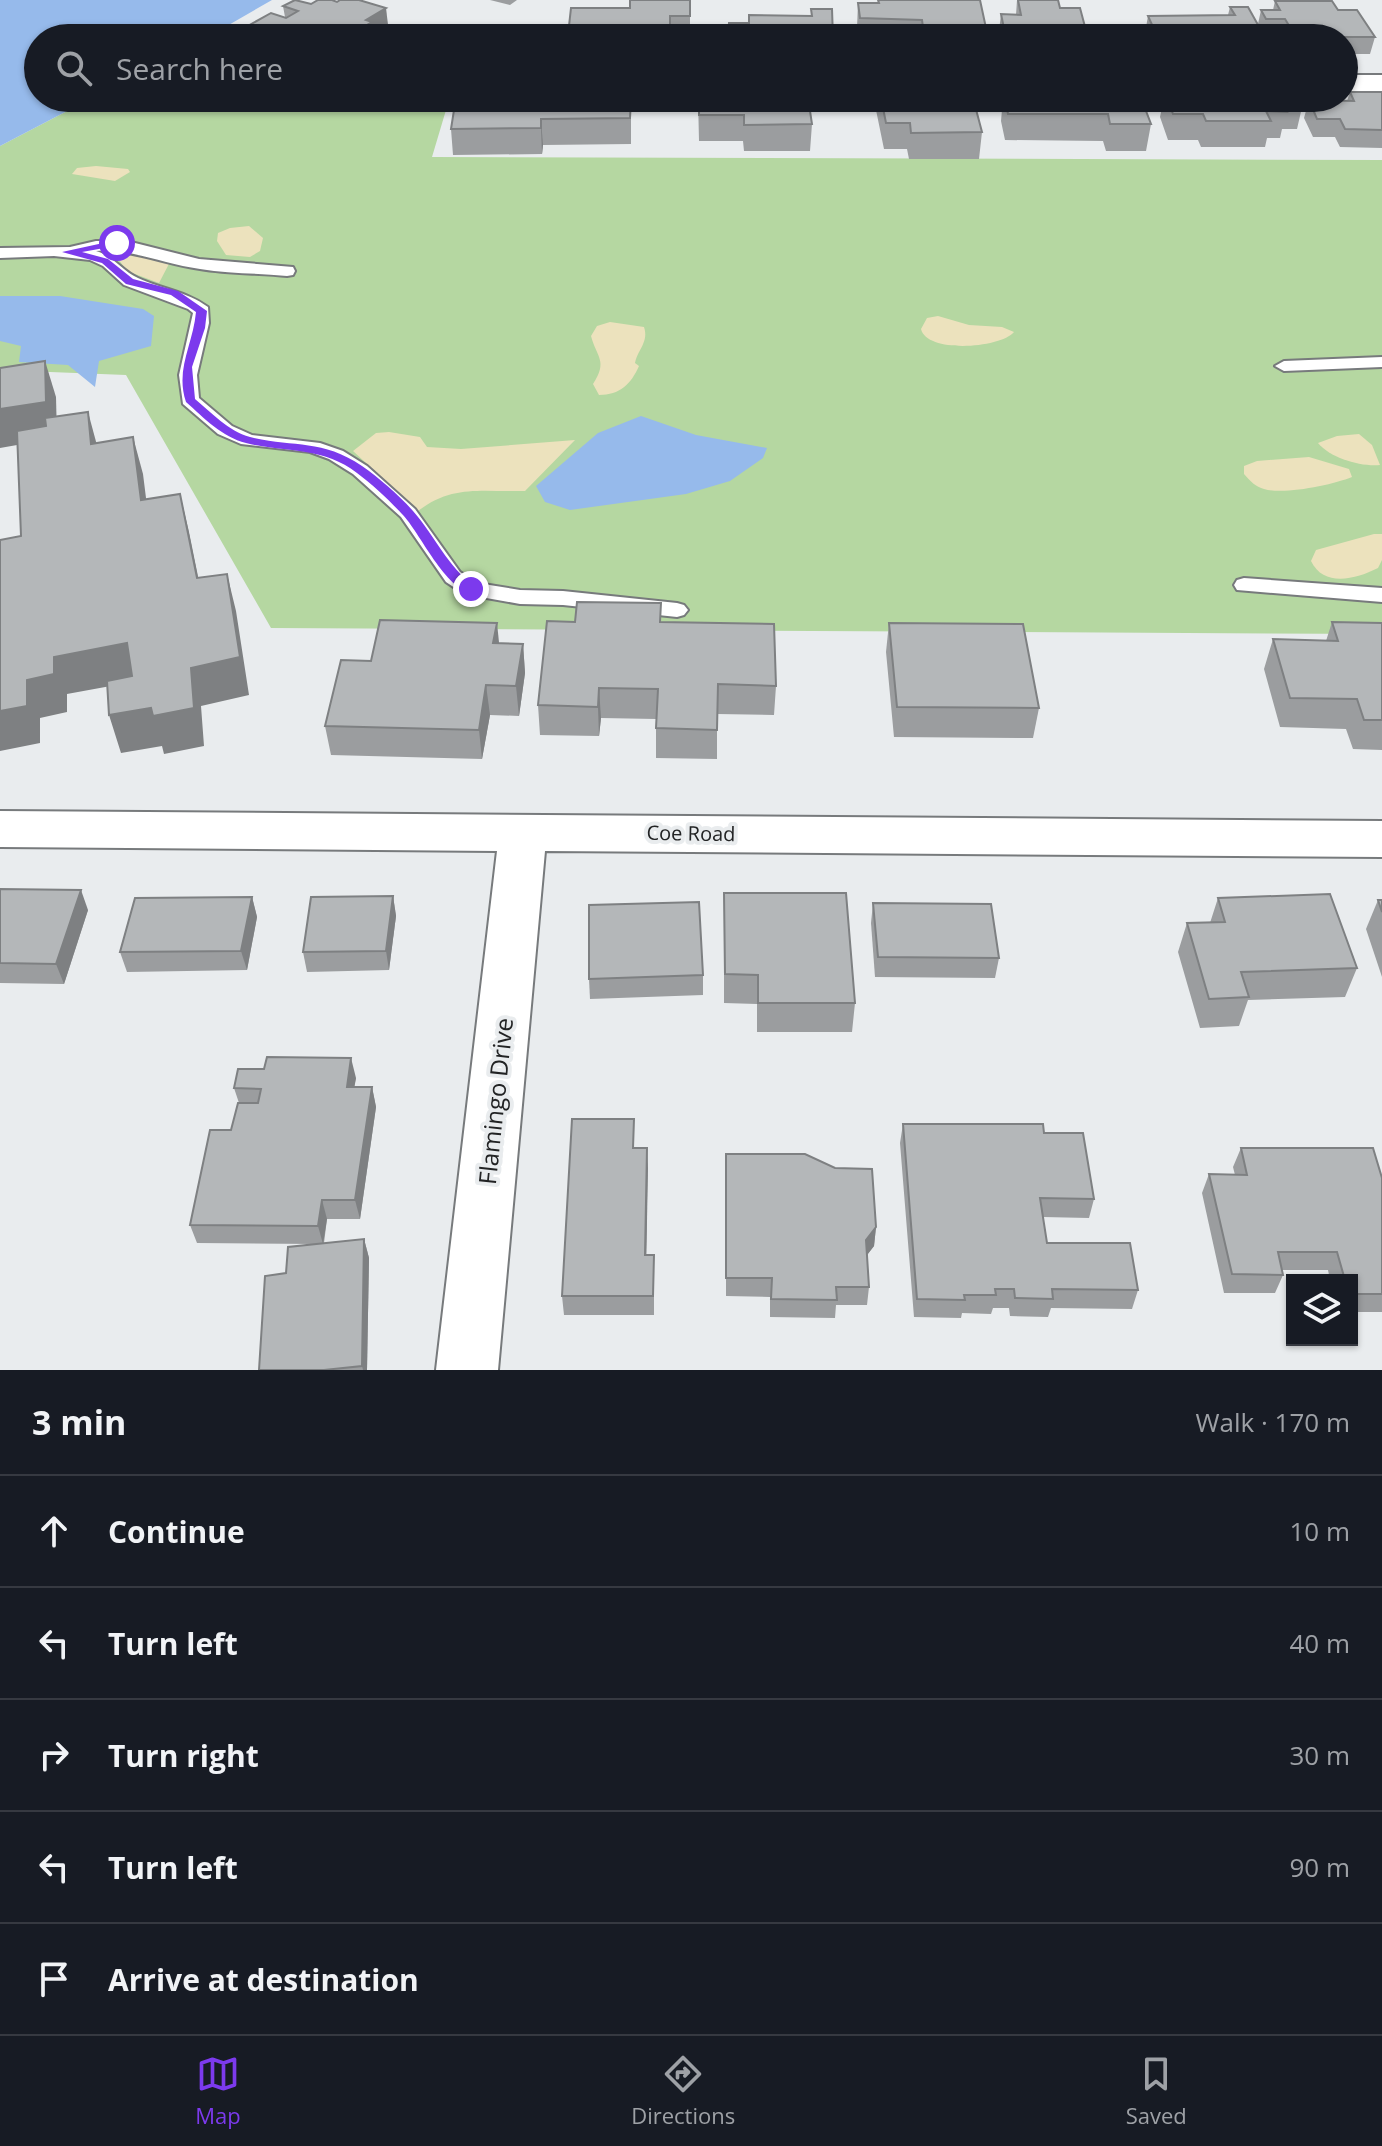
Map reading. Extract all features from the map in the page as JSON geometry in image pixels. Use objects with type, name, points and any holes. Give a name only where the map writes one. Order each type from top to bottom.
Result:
[{"type":"street","points":[[1358,84],[1382,84]]},
{"type":"street","name":"Coe Road","points":[[0,829],[1382,839]]},
{"type":"street","name":"Flamingo Drive","points":[[467,1370],[523,831]]},
{"type":"lane","points":[[0,253],[67,252],[117,243],[198,264],[287,271]]},
{"type":"lane","points":[[67,252],[105,261],[130,281],[175,293],[202,311],[200,328],[186,367],[190,400],[225,430],[248,440],[313,447],[336,455],[360,470],[399,504],[453,577],[471,589],[520,597],[563,598],[677,610]]},
{"type":"lane","points":[[1284,366],[1382,362]]},
{"type":"lane","points":[[1244,585],[1382,595]]},
{"type":"green space","points":[[65,112],[445,112],[432,157],[1382,160],[1382,634],[271,628],[126,375],[0,370],[0,146]]},
{"type":"sand","points":[[77,168],[128,169],[130,172],[115,181],[72,174]]},
{"type":"sand","points":[[249,226],[263,238],[260,251],[250,257],[226,255],[217,241],[218,233]]},
{"type":"sand","points":[[102,246],[171,260],[159,283],[127,271],[119,260],[93,250]]},
{"type":"sand","points":[[938,316],[969,325],[1002,327],[1014,332],[995,342],[950,345],[926,337],[921,329],[927,318]]},
{"type":"sand","points":[[610,322],[644,327],[645,337],[635,363],[639,366],[632,378],[619,391],[599,395],[593,384],[601,365],[591,336],[597,326]]},
{"type":"sand","points":[[376,433],[420,437],[427,447],[461,449],[575,440],[525,491],[456,493],[431,502],[418,511],[353,451]]},
{"type":"sand","points":[[1359,434],[1372,445],[1380,465],[1346,460],[1318,443],[1337,436]]},
{"type":"sand","points":[[1309,457],[1349,469],[1352,477],[1308,488],[1273,491],[1258,487],[1244,474],[1244,466],[1257,461]]},
{"type":"sand","points":[[1382,534],[1382,560],[1378,568],[1369,572],[1351,578],[1332,578],[1317,570],[1311,561],[1316,550]]},
{"type":"water","points":[[0,0],[272,0],[230,24],[24,24],[24,112],[65,112],[0,146]]},
{"type":"water","points":[[0,296],[60,296],[143,309],[154,316],[151,346],[99,361],[95,387],[68,365],[19,362],[21,346],[0,341]]},
{"type":"water","points":[[641,416],[696,435],[767,448],[763,458],[730,481],[686,494],[570,510],[545,502],[536,486],[598,433]]},
{"type":"building","points":[[295,0],[311,4],[318,0],[359,0],[386,8],[366,20],[372,22],[368,24],[251,24],[271,13],[286,18],[298,11],[283,6]]},
{"type":"building","points":[[630,0],[690,0],[690,16],[670,16],[670,24],[569,24],[571,8],[630,8]]},
{"type":"building","points":[[878,0],[980,0],[985,24],[923,24],[922,20],[860,18],[858,3],[879,3]]},
{"type":"building","points":[[1018,0],[1058,0],[1060,8],[1080,8],[1084,24],[1003,24],[1001,14],[1021,15]]},
{"type":"building","points":[[1275,1],[1332,1],[1338,10],[1357,10],[1375,37],[1358,37],[1358,24],[1288,24],[1285,19],[1266,19],[1261,10],[1280,10]]},
{"type":"building","points":[[1230,7],[1248,7],[1258,24],[1152,24],[1148,16],[1235,15]]},
{"type":"building","points":[[811,9],[832,9],[833,24],[729,24],[749,23],[749,15],[812,16]]},
{"type":"building","points":[[1358,92],[1382,92],[1382,130],[1345,129],[1340,119],[1317,119],[1314,112],[1358,112]]},
{"type":"building","points":[[454,112],[630,112],[630,118],[541,119],[541,128],[451,129]]},
{"type":"building","points":[[699,112],[810,112],[812,124],[744,125],[744,115],[699,115]]},
{"type":"building","points":[[884,112],[977,112],[982,132],[911,133],[910,123],[886,123]]},
{"type":"building","points":[[1146,112],[1151,124],[1110,124],[1108,114],[1008,114]]},
{"type":"building","points":[[1266,112],[1271,121],[1206,121],[1203,114],[1173,114]]},
{"type":"building","points":[[45,361],[46,402],[0,409],[0,368]]},
{"type":"building","points":[[88,412],[91,444],[133,437],[141,500],[180,494],[197,578],[227,574],[240,657],[191,668],[194,708],[153,716],[151,708],[109,715],[107,681],[132,676],[127,643],[54,657],[54,674],[27,680],[27,706],[0,711],[0,540],[21,536],[17,431],[46,426],[45,418]]},
{"type":"building","points":[[577,602],[661,603],[660,622],[774,624],[776,686],[718,684],[717,730],[656,728],[658,689],[599,688],[598,707],[538,705],[547,621],[575,622]]},
{"type":"building","points":[[380,620],[497,623],[493,643],[523,644],[516,686],[486,685],[479,730],[325,726],[341,660],[371,661]]},
{"type":"building","points":[[1332,622],[1382,623],[1382,720],[1364,720],[1357,699],[1290,698],[1273,639],[1338,641]]},
{"type":"building","points":[[889,623],[1023,624],[1039,708],[897,707]]},
{"type":"building","points":[[0,889],[81,890],[56,964],[0,963]]},
{"type":"building","points":[[724,893],[846,893],[855,1003],[758,1003],[758,975],[725,974]]},
{"type":"building","points":[[1330,894],[1357,968],[1241,972],[1249,997],[1209,999],[1187,923],[1225,922],[1218,898]]},
{"type":"building","points":[[393,896],[386,951],[303,952],[311,897]]},
{"type":"building","points":[[252,897],[241,951],[120,952],[135,898]]},
{"type":"building","points":[[699,902],[703,975],[589,979],[589,905]]},
{"type":"building","points":[[873,903],[991,904],[999,958],[878,957]]},
{"type":"building","points":[[267,1057],[351,1058],[347,1087],[372,1087],[355,1200],[322,1200],[318,1226],[190,1225],[210,1130],[231,1130],[238,1103],[258,1103],[261,1089],[234,1088],[238,1069],[264,1069]]},
{"type":"building","points":[[572,1119],[634,1119],[633,1148],[647,1148],[645,1255],[654,1255],[653,1296],[562,1296]]},
{"type":"building","points":[[903,1124],[1043,1124],[1044,1133],[1083,1133],[1094,1199],[1040,1198],[1047,1243],[1130,1243],[1138,1290],[1052,1289],[1053,1299],[1015,1298],[1014,1289],[995,1289],[996,1295],[964,1295],[965,1300],[917,1299]]},
{"type":"building","points":[[1241,1148],[1373,1148],[1382,1178],[1382,1294],[1358,1294],[1358,1274],[1343,1274],[1337,1252],[1278,1252],[1283,1275],[1232,1274],[1209,1174],[1247,1175]]},
{"type":"building","points":[[726,1154],[805,1154],[835,1168],[872,1169],[876,1227],[866,1240],[869,1287],[836,1287],[837,1300],[771,1299],[772,1278],[726,1278]]},
{"type":"building","points":[[364,1239],[362,1366],[324,1370],[259,1370],[265,1276],[286,1273],[288,1247]]},
{"type":"route","points":[[117,243],[67,252],[105,261],[130,281],[175,293],[202,311],[200,328],[186,367],[190,400],[225,430],[248,440],[313,447],[336,455],[360,470],[408,513],[453,577],[471,589]]}]
